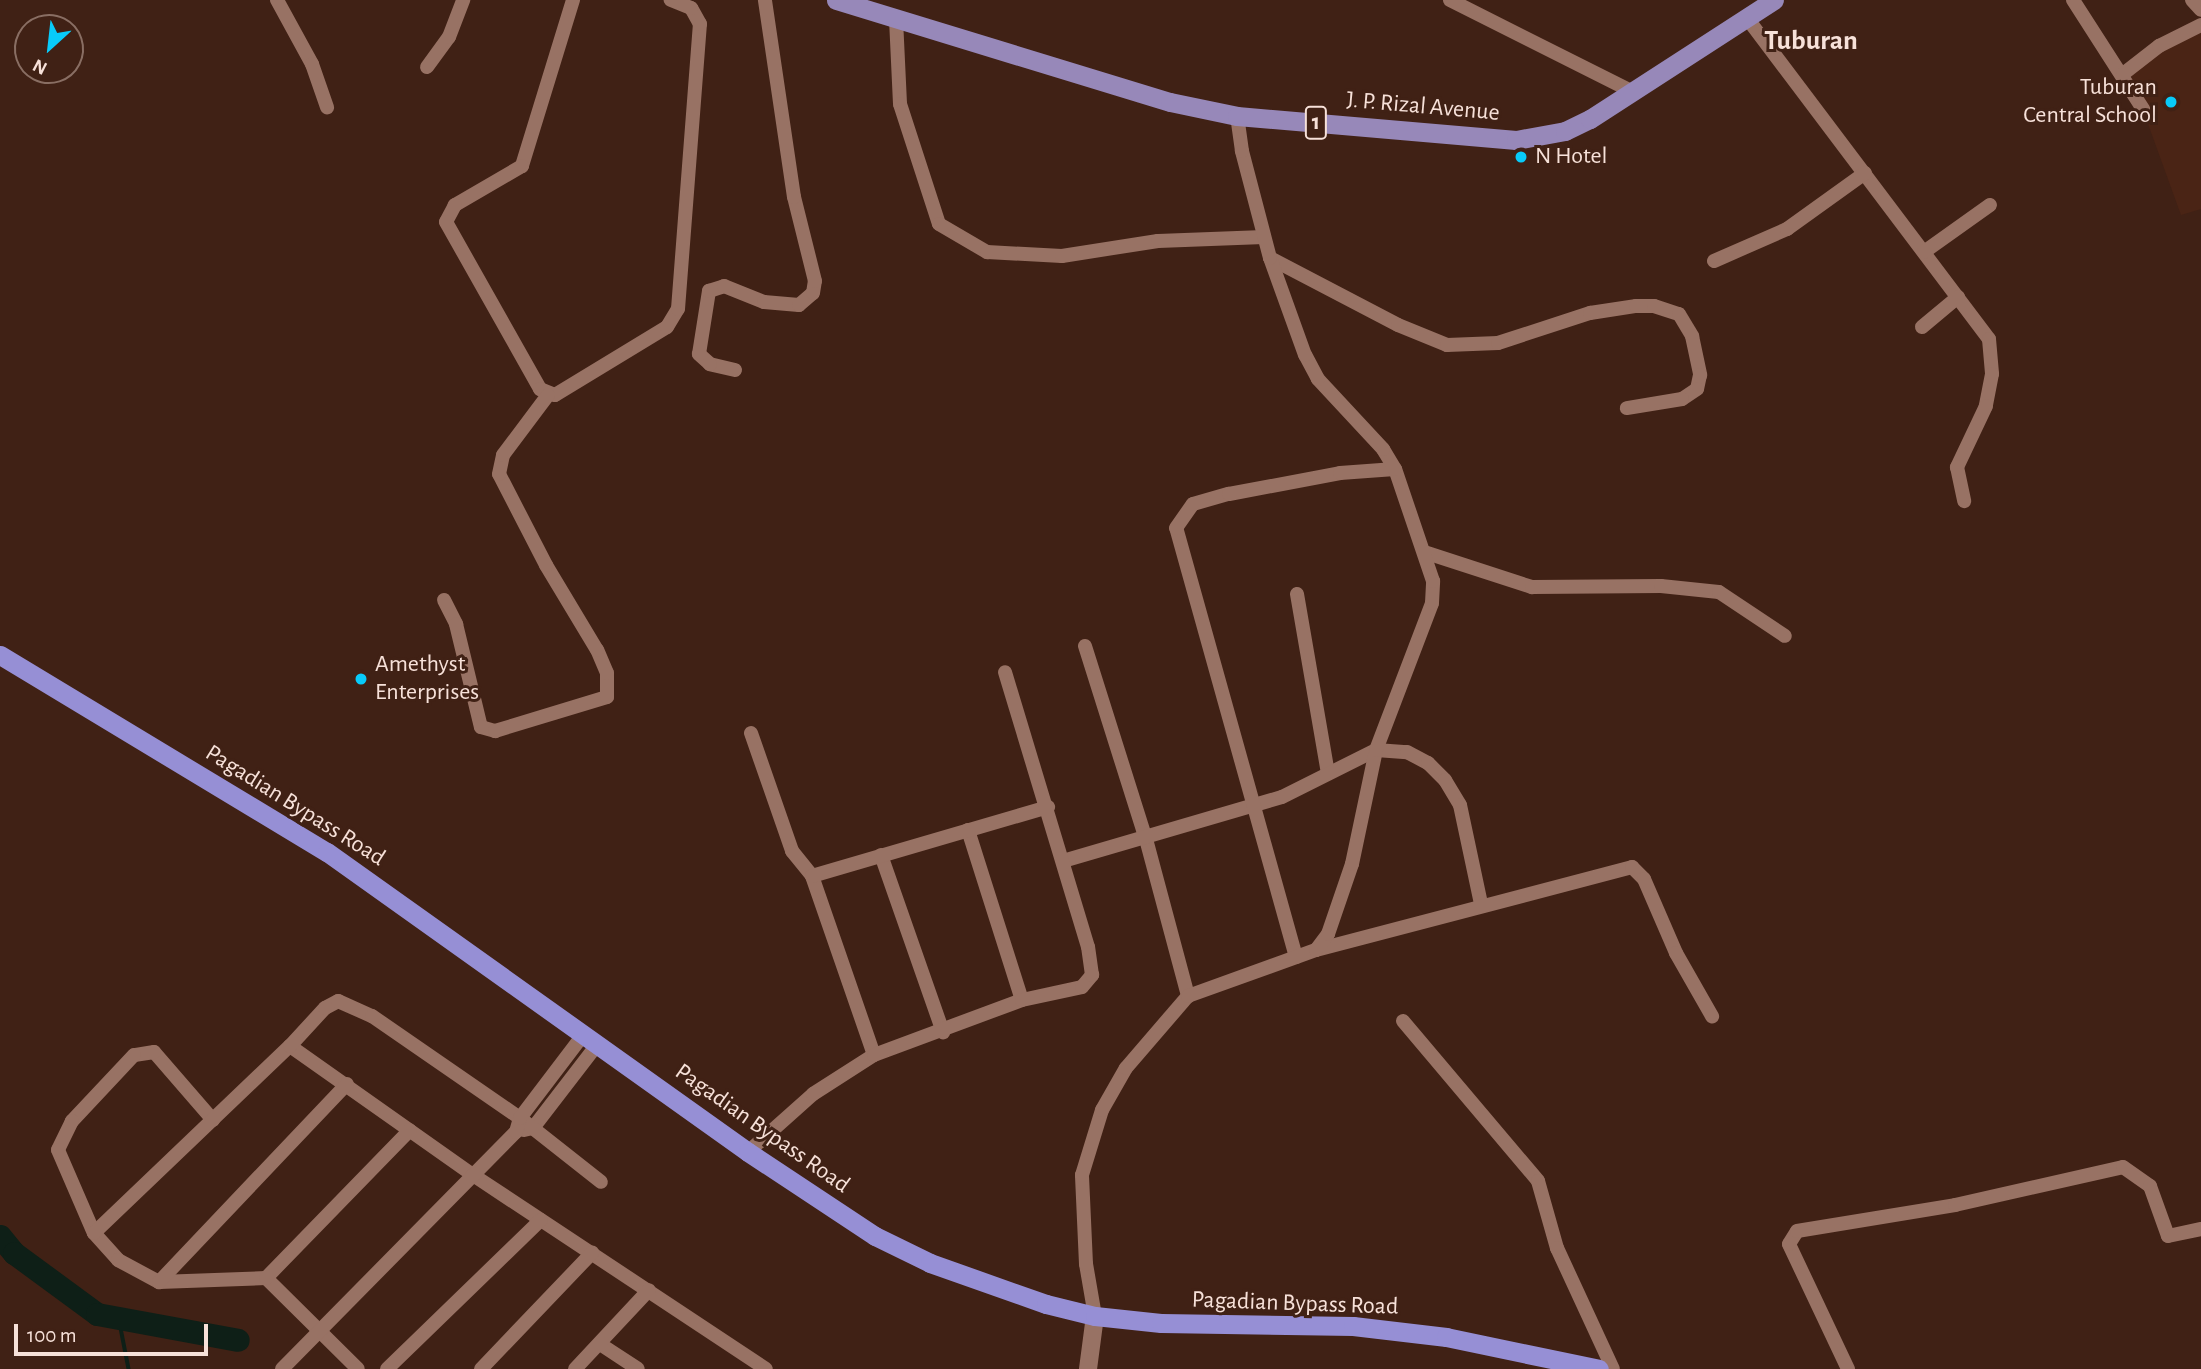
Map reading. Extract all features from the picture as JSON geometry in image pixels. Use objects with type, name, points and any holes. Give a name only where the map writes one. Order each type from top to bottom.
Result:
[{"type":"highway","name":"Pagadian Bypass Road","points":[[0,655],[327,852],[748,1152],[875,1236],[930,1262],[1046,1304],[1095,1316],[1161,1323],[1353,1326],[1446,1337],[1599,1369]]},
{"type":"main road","name":"J. P. Rizal Avenue","points":[[836,0],[1170,102],[1237,116],[1516,140],[1565,131],[1633,92],[1774,0]]},
{"type":"street","points":[[276,0],[312,64],[327,107]]},
{"type":"street","points":[[427,68],[449,37],[463,0]]},
{"type":"street","points":[[573,0],[522,166],[517,173],[456,205],[446,222],[540,389],[548,395],[563,393],[667,327],[678,309],[700,24],[691,8],[671,0]]},
{"type":"street","points":[[736,370],[710,363],[699,354],[709,291],[724,286],[764,302],[799,305],[813,293],[815,281],[794,197],[765,0]]},
{"type":"street","points":[[1450,0],[1633,92]]},
{"type":"street","points":[[2073,0],[2143,109]]},
{"type":"street","points":[[2192,0],[2201,10]]},
{"type":"street","points":[[1747,18],[1958,297],[1993,349],[1982,418],[1958,467],[1964,501]]},
{"type":"street","points":[[896,19],[900,104],[939,224],[987,252],[1062,256],[1158,241],[1264,237]]},
{"type":"street","points":[[2123,74],[2159,46],[2201,25]]},
{"type":"street","points":[[1237,116],[1269,258],[1318,379],[1383,449],[1395,469],[1433,581],[1427,625],[1376,750],[1340,908],[1316,950]]},
{"type":"street","points":[[1714,261],[1787,229],[1865,173]]},
{"type":"street","points":[[1924,252],[1990,205]]},
{"type":"street","points":[[1269,258],[1398,325],[1447,345],[1499,343],[1558,322],[1636,306],[1654,306],[1679,314],[1692,336],[1700,375],[1698,389],[1682,399],[1628,408]]},
{"type":"street","points":[[1922,327],[1958,297]]},
{"type":"street","points":[[444,600],[456,624],[481,727],[495,731],[607,697],[607,673],[597,650],[545,565],[499,474],[503,455],[548,395]]},
{"type":"street","points":[[1296,957],[1251,806],[1176,528],[1193,505],[1229,494],[1340,473],[1395,469]]},
{"type":"street","points":[[1424,552],[1532,587],[1661,586],[1719,592],[1784,636]]},
{"type":"street","points":[[1297,594],[1328,773]]},
{"type":"street","points":[[1085,646],[1146,839],[1188,996]]},
{"type":"street","points":[[748,1152],[813,1094],[874,1055],[943,1032],[1023,1000],[1082,987],[1091,975],[1048,807],[1005,672]]},
{"type":"street","points":[[751,733],[792,852],[812,876],[874,1055]]},
{"type":"street","points":[[1063,861],[1146,839],[1282,797],[1376,750],[1408,752],[1428,763],[1445,780],[1467,828],[1481,904]]},
{"type":"street","points":[[812,876],[1048,807]]},
{"type":"street","points":[[968,830],[1023,1000]]},
{"type":"street","points":[[881,855],[943,1032]]},
{"type":"street","points":[[1088,1369],[1095,1316],[1081,1213],[1082,1175],[1090,1143],[1126,1068],[1188,996],[1316,950],[1481,904],[1632,867],[1644,879],[1676,953],[1712,1016]]},
{"type":"street","points":[[94,1234],[290,1046],[325,1008],[338,1001],[351,1004],[518,1125],[533,1128],[601,1182]]},
{"type":"street","points":[[1403,1021],[1538,1181],[1557,1248],[1613,1369]]},
{"type":"street","points":[[282,1369],[473,1175],[590,1040]]},
{"type":"street","points":[[533,1128],[590,1040]]},
{"type":"street","points":[[290,1046],[473,1175],[766,1369]]},
{"type":"street","points":[[212,1120],[154,1052],[134,1055],[72,1121],[58,1150],[94,1234],[118,1260],[159,1282],[266,1278],[410,1130]]},
{"type":"street","points":[[159,1282],[347,1084]]},
{"type":"street","points":[[1848,1369],[1789,1244],[1797,1231],[1955,1205],[2123,1167],[2150,1186],[2168,1236],[2201,1229]]},
{"type":"street","points":[[387,1369],[541,1220]]},
{"type":"street","points":[[481,1369],[592,1253]]},
{"type":"street","points":[[266,1278],[321,1329],[358,1369]]},
{"type":"street","points":[[575,1369],[649,1290]]},
{"type":"street","points":[[600,1344],[638,1369]]},
{"type":"shaded area","name":"Tuburan Central School","points":[[2201,30],[2201,209],[2181,215],[2130,74],[2162,48]]},
{"type":"waterway","points":[[0,1236],[14,1253],[97,1314],[238,1340]]},
{"type":"waterway","points":[[119,1318],[129,1369]]},
{"type":"place","name":"Tuburan Central School","points":[[2171,102]]},
{"type":"place","name":"N Hotel","points":[[1521,157]]},
{"type":"place","name":"Amethyst Enterprises","points":[[361,679]]},
{"type":"district","name":"Tuburan","points":[[1811,41]]}]
